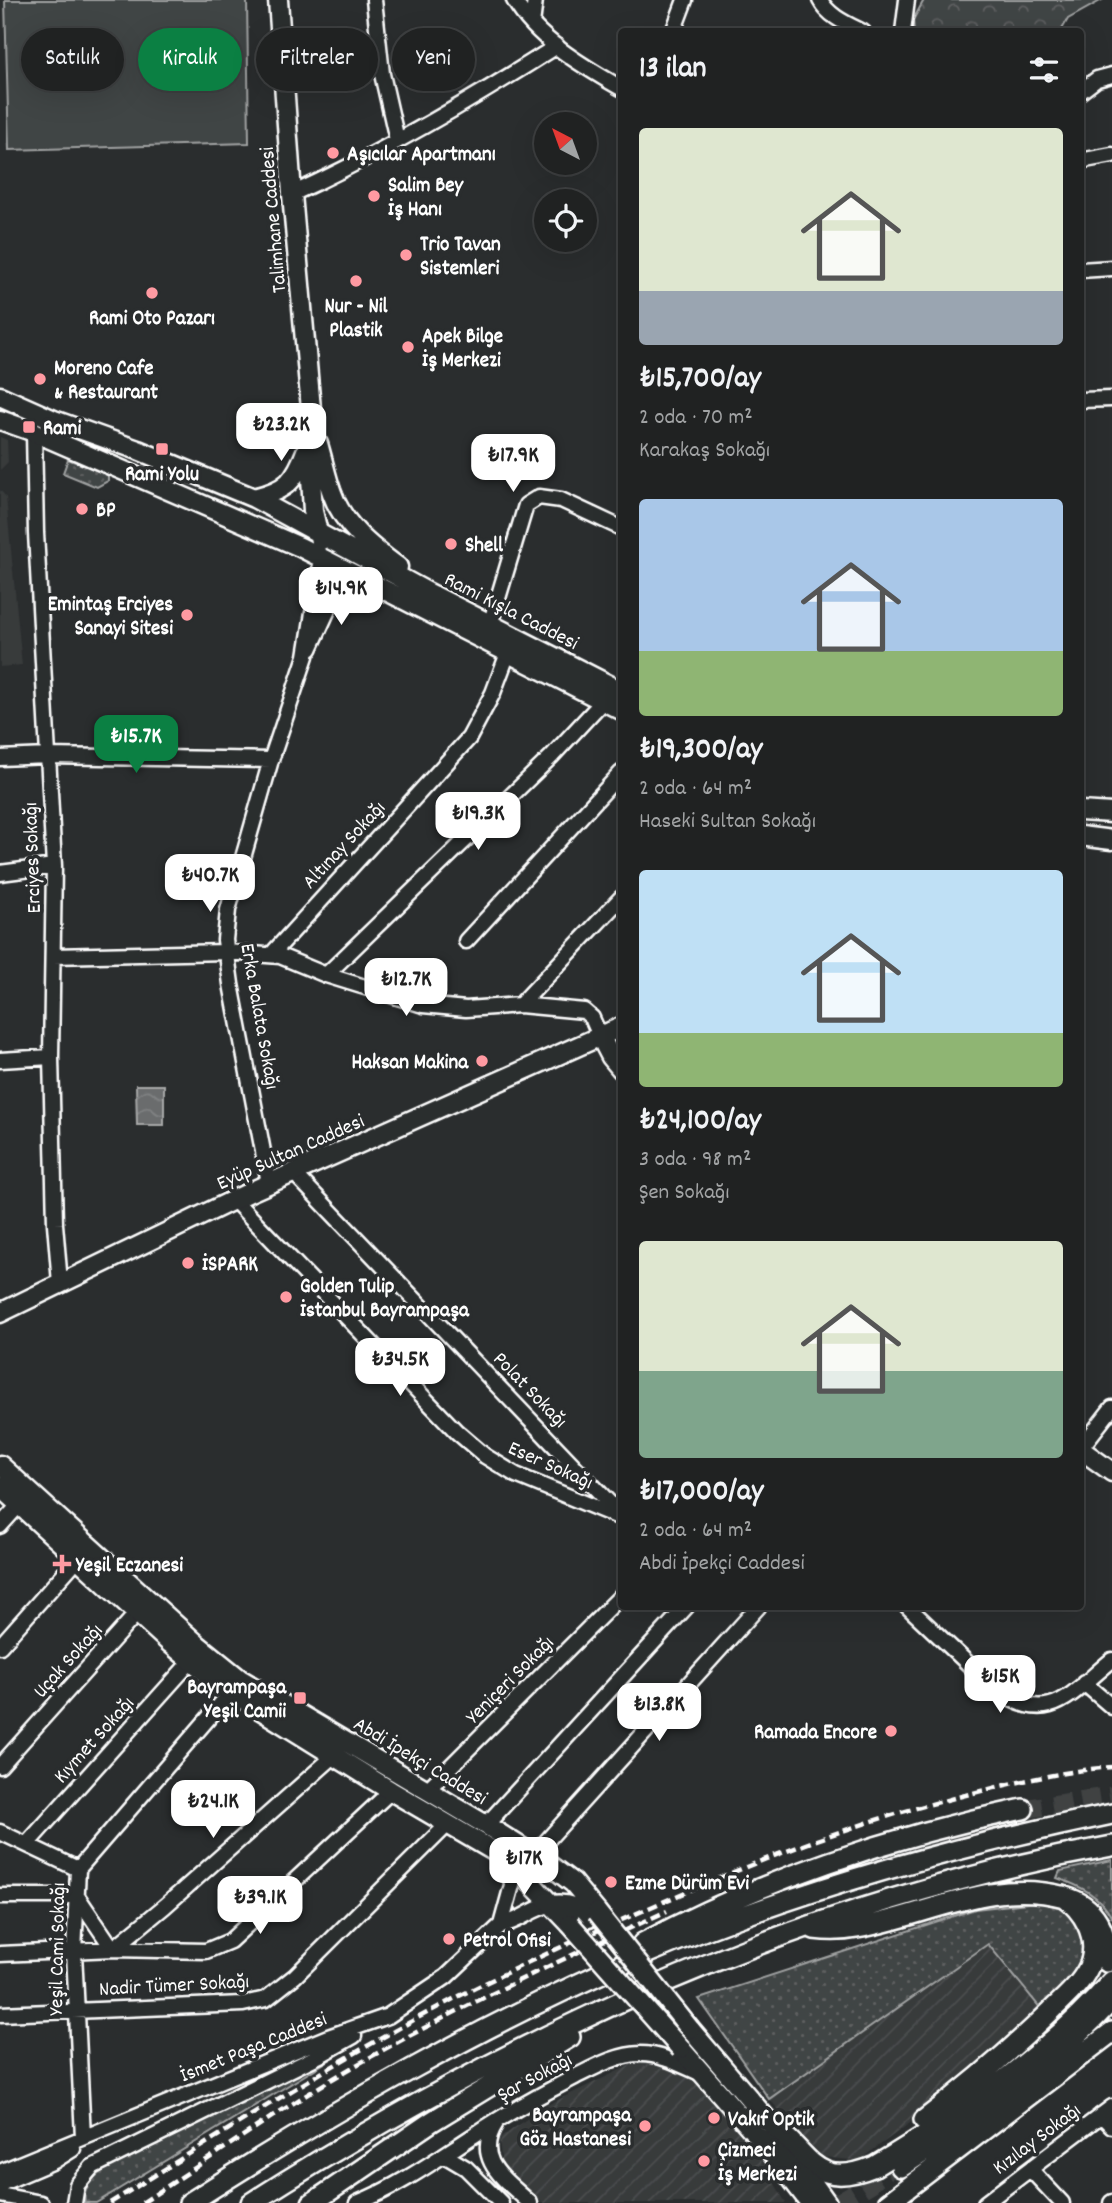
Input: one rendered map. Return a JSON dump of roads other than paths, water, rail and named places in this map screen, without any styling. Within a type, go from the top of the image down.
[{"type":"highway","points":[[564,1990],[591,1971],[646,1941],[716,1906],[792,1875],[962,1822],[1023,1809]]},
{"type":"highway","points":[[189,2203],[355,2101],[467,2040],[564,1990],[702,1931],[858,1877],[924,1858],[1112,1814]]},
{"type":"highway","points":[[251,2203],[375,2128],[476,2072],[613,2004],[675,1977],[804,1928],[926,1888],[1009,1867],[1112,1846]]},
{"type":"highway","points":[[771,2124],[820,2170],[828,2174],[842,2174],[875,2166],[976,2099],[1060,2034],[1110,1972],[1106,1941],[1096,1918],[1083,1904],[1063,1896],[1031,1890],[1010,1890],[927,1908],[858,1928],[834,1931],[804,1928]]},
{"type":"highway","points":[[842,2174],[870,2160],[943,2106],[1019,2042],[1072,1991],[1087,1971],[1092,1959],[1092,1936],[1083,1916],[1074,1904],[1063,1896]]},
{"type":"highway","points":[[901,2167],[1027,2079],[1081,2033],[1112,2000]]},
{"type":"highway","points":[[312,2203],[431,2122],[548,2052],[613,2004]]},
{"type":"highway","points":[[1069,2067],[1112,2025]]},
{"type":"highway","points":[[889,2203],[1112,2032]]},
{"type":"main road","name":"Talimhane Caddesi","points":[[278,0],[312,436],[310,461],[313,511],[320,535],[322,558]]},
{"type":"main road","name":"Rami Kışla Caddesi","points":[[0,396],[254,498],[427,592],[618,689]]},
{"type":"main road","points":[[30,410],[34,432]]},
{"type":"main road","name":"Rami Kışla Caddesi","points":[[0,420],[34,432],[322,558],[618,708]]},
{"type":"main road","name":"Talimhane Caddesi","points":[[312,436],[318,444],[332,494],[342,514],[368,544],[407,573],[427,592]]},
{"type":"main road","points":[[254,498],[278,491],[288,484],[301,467],[312,436]]},
{"type":"main road","points":[[1084,811],[1112,813]]},
{"type":"main road","points":[[1084,836],[1112,840]]},
{"type":"main road","name":"Eyüp Sultan Caddesi","points":[[0,1313],[269,1183],[618,1028]]},
{"type":"main road","points":[[600,1036],[618,1065]]},
{"type":"main road","points":[[1084,1452],[1112,1472]]},
{"type":"main road","name":"Abdi İpekçi Caddesi","points":[[0,1465],[198,1645],[235,1686],[334,1756],[509,1860],[706,2076],[810,2203]]},
{"type":"main road","name":"Abdi İpekçi Caddesi","points":[[0,1487],[191,1661],[427,1790],[567,1878],[593,1915],[618,1938],[690,2029],[771,2124],[827,2203]]},
{"type":"main road","points":[[552,1905],[567,1904],[593,1915]]},
{"type":"main road","points":[[796,2184],[797,2203]]},
{"type":"street","points":[[374,0],[374,20],[382,74],[397,140]]},
{"type":"street","points":[[514,0],[532,24],[557,46],[594,73],[618,86]]},
{"type":"street","points":[[532,24],[535,0]]},
{"type":"street","points":[[674,28],[685,0]]},
{"type":"street","points":[[820,0],[824,8],[835,17],[856,28]]},
{"type":"street","points":[[904,28],[907,0]]},
{"type":"street","points":[[292,194],[361,162],[557,46]]},
{"type":"street","points":[[1084,89],[1097,79],[1112,75]]},
{"type":"street","points":[[1084,159],[1112,155]]},
{"type":"street","points":[[1084,270],[1112,268]]},
{"type":"street","points":[[1084,400],[1112,399]]},
{"type":"street","name":"Erciyes Sokağı","points":[[34,432],[36,533],[54,866],[51,1057],[55,1224],[60,1283]]},
{"type":"street","points":[[490,625],[526,505],[539,497],[561,500],[618,526]]},
{"type":"street","name":"Erka Balata Sokağı","points":[[269,1183],[226,952],[228,909],[271,760],[306,656],[322,558]]},
{"type":"street","name":"Erka Balata Sokağı","points":[[306,656],[337,590],[361,577]]},
{"type":"street","name":"Altınay Sokağı","points":[[271,955],[468,738],[492,693],[508,653]]},
{"type":"street","points":[[326,975],[551,757],[603,701]]},
{"type":"street","points":[[0,758],[48,756],[271,760]]},
{"type":"street","points":[[466,941],[618,776]]},
{"type":"street","points":[[0,873],[54,866]]},
{"type":"street","points":[[520,1005],[618,901]]},
{"type":"street","points":[[53,956],[226,952],[271,955],[288,958],[326,975],[423,1004],[466,1009],[520,1005],[584,1011],[592,1018],[600,1036]]},
{"type":"street","points":[[0,1060],[51,1057]]},
{"type":"street","name":"Polat Sokağı","points":[[293,1172],[618,1514]]},
{"type":"street","name":"Eser Sokağı","points":[[234,1200],[457,1432],[485,1456],[516,1475],[618,1516]]},
{"type":"street","points":[[1084,1444],[1112,1408]]},
{"type":"street","points":[[0,1526],[19,1505]]},
{"type":"street","points":[[0,1646],[78,1558]]},
{"type":"street","name":"Yeniçeri Sokağı","points":[[427,1790],[618,1599]]},
{"type":"street","points":[[486,1825],[683,1610]]},
{"type":"street","points":[[534,1855],[755,1610]]},
{"type":"street","points":[[911,1610],[996,1690],[1012,1702],[1031,1708],[1045,1708],[1063,1700],[1112,1660]]},
{"type":"street","name":"Uçak Sokağı","points":[[0,1766],[137,1613]]},
{"type":"street","name":"Kıymet Sokağı","points":[[27,1844],[191,1661]]},
{"type":"street","points":[[1084,1683],[1112,1707]]},
{"type":"street","name":"Yeşil Cami Sokağı","points":[[83,2137],[75,2011],[74,1952],[78,1869],[235,1686]]},
{"type":"street","points":[[113,1949],[334,1756]]},
{"type":"street","points":[[0,1954],[113,1949],[206,1951],[230,1941],[391,1791]]},
{"type":"street","name":"Nadir Tümer Sokağı","points":[[0,2014],[243,2004],[266,1999],[295,1976],[448,1824]]},
{"type":"street","points":[[0,1832],[78,1869]]},
{"type":"street","points":[[509,1860],[512,1885],[501,1925],[513,1923],[544,1905],[552,1905]]},
{"type":"street","points":[[0,1896],[77,1896],[113,1949]]},
{"type":"street","name":"İsmet Paşa Caddesi","points":[[0,2172],[388,2016],[446,1977],[501,1925]]},
{"type":"street","points":[[74,2203],[76,2185],[92,2167],[322,2054],[388,2016]]},
{"type":"street","name":"Şar Sokağı","points":[[357,2203],[378,2200],[499,2119],[604,2063],[641,2054],[657,2057],[706,2076]]},
{"type":"street","name":"Kızılay Sokağı","points":[[985,2203],[1108,2116]]},
{"type":"street","points":[[499,2119],[489,2133],[487,2154],[500,2174],[530,2203]]},
{"type":"street","points":[[0,2184],[54,2161],[70,2151],[83,2137]]},
{"type":"street","points":[[444,2155],[466,2168],[501,2203]]},
{"type":"street","points":[[1030,2169],[1062,2203]]},
{"type":"street","points":[[0,2195],[41,2203]]},
{"type":"water","points":[[136,1085],[164,1085],[164,1125],[137,1125]]},
{"type":"tunnel","points":[[1023,1809],[1112,1796]]},
{"type":"tunnel","points":[[862,2188],[909,2155]]},
{"type":"tunnel","points":[[838,2203],[873,2182]]},
{"type":"railway","points":[[110,2203],[286,2094],[426,2013],[524,1964],[658,1904],[797,1847],[903,1812],[1025,1781],[1112,1767]]},
{"type":"railway","points":[[142,2203],[286,2108],[374,2055],[499,1990],[667,1911]]},
{"type":"place","name":"Aşıcılar Apartmanı","points":[[333,153]]},
{"type":"place","name":"Salim Bey İş Hanı","points":[[374,196]]},
{"type":"place","name":"Trio Tavan Sistemleri","points":[[406,255]]},
{"type":"place","name":"Nur - Nil Plastik","points":[[356,281]]},
{"type":"place","name":"Rami Oto Pazarı","points":[[152,293]]},
{"type":"place","name":"Apek Bilge İş Merkezi","points":[[408,347]]},
{"type":"place","name":"Moreno Cafe & Restaurant","points":[[40,379]]},
{"type":"place","name":"Rami","points":[[29,427]]},
{"type":"place","name":"Rami Yolu","points":[[162,449]]},
{"type":"place","name":"BP","points":[[82,509]]},
{"type":"place","name":"Shell","points":[[451,544]]},
{"type":"place","name":"Emintaş Erciyes Sanayi Sitesi","points":[[187,615]]},
{"type":"place","name":"Haksan Makina","points":[[482,1061]]},
{"type":"place","name":"İSPARK","points":[[188,1263]]},
{"type":"place","name":"Golden Tulip İstanbul Bayrampaşa","points":[[286,1297]]},
{"type":"place","name":"Yeşil Eczanesi","points":[[62,1564]]},
{"type":"place","name":"Bayrampaşa Yeşil Camii","points":[[300,1698]]},
{"type":"place","name":"Ramada Encore","points":[[891,1731]]},
{"type":"place","name":"Ezme Dürüm Evi","points":[[611,1882]]},
{"type":"place","name":"Petrol Ofisi","points":[[449,1939]]},
{"type":"place","name":"Vakıf Optik","points":[[714,2118]]},
{"type":"place","name":"Bayrampaşa Göz Hastanesi","points":[[645,2126]]},
{"type":"place","name":"Çizmeci İş Merkezi","points":[[704,2161]]}]
